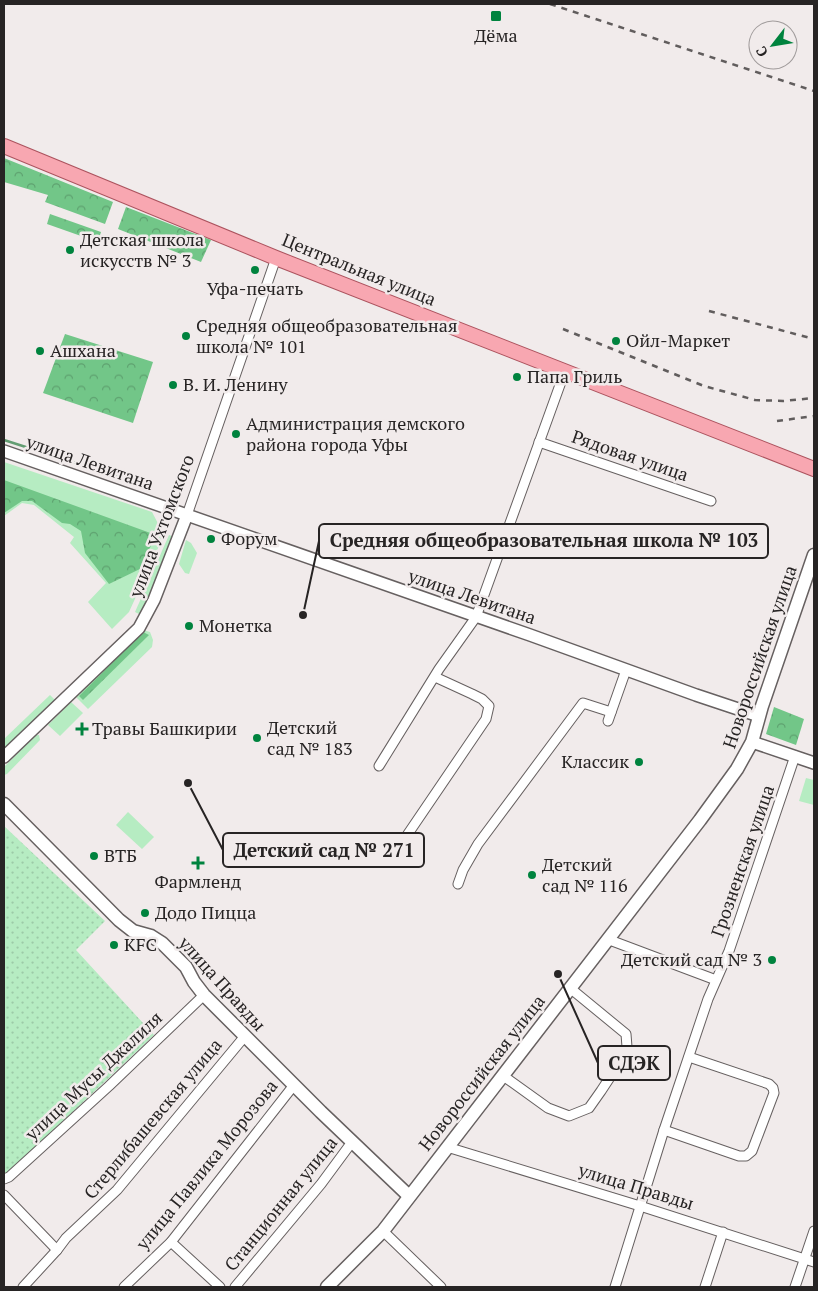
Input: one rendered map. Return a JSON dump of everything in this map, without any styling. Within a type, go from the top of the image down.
[{"type":"main road","name":"Центральная улица","points":[[4,146],[276,258],[814,469]]},
{"type":"main road","name":"Новороссийская улица","points":[[329,1287],[383,1231],[700,820],[737,769],[752,742],[759,716],[814,555]]},
{"type":"main road","name":"улица Правды","points":[[4,804],[119,920],[133,931],[156,939],[176,956],[186,967],[204,995],[409,1196]]},
{"type":"street","name":"улица Ухтомского","points":[[4,758],[139,628],[154,600],[187,515],[276,258]]},
{"type":"street","points":[[379,766],[435,677],[476,617],[565,371]]},
{"type":"street","name":"Рядовая улица","points":[[539,442],[711,501]]},
{"type":"street","name":"улица Левитана","points":[[4,451],[759,716]]},
{"type":"street","points":[[608,721],[626,670]]},
{"type":"street","points":[[397,850],[486,719],[489,706],[482,699],[435,677]]},
{"type":"street","points":[[458,884],[463,870],[478,844],[583,703],[611,712]]},
{"type":"street","points":[[752,742],[814,763]]},
{"type":"street","name":"Грозненская улица","points":[[615,1287],[664,1130],[708,999],[729,951],[795,756]]},
{"type":"street","points":[[607,939],[716,980]]},
{"type":"street","points":[[502,1075],[548,1108],[569,1116],[589,1108],[622,1060],[627,1047],[626,1034],[570,988]]},
{"type":"street","name":"улица Мусы Джалиля","points":[[4,1179],[110,1086],[204,995]]},
{"type":"street","name":"Стерлибашевская улица","points":[[23,1287],[66,1238],[118,1190],[245,1036]]},
{"type":"street","points":[[664,1130],[739,1156],[746,1156],[752,1150],[774,1093],[773,1088],[769,1084],[689,1057]]},
{"type":"street","name":"улица Павлика Морозова","points":[[124,1287],[171,1242],[294,1085]]},
{"type":"street","name":"Станционная улица","points":[[235,1287],[322,1184],[352,1142]]},
{"type":"street","name":"улица Правды","points":[[446,1148],[640,1206],[814,1262]]},
{"type":"street","points":[[4,1195],[57,1250]]},
{"type":"street","points":[[383,1231],[440,1287]]},
{"type":"street","points":[[795,1287],[814,1231]]},
{"type":"street","points":[[705,1287],[723,1232]]},
{"type":"street","points":[[171,1242],[220,1287]]},
{"type":"green space","points":[[4,158],[113,202],[105,224],[45,202],[48,195],[4,182]]},
{"type":"green space","points":[[126,207],[211,240],[201,262],[118,229]]},
{"type":"green space","points":[[50,214],[101,232],[98,242],[47,224]]},
{"type":"green space","points":[[65,334],[153,362],[133,423],[43,393]]},
{"type":"green space","points":[[4,462],[152,512],[164,535],[129,612],[112,629],[88,602],[106,583],[70,543],[74,537],[34,505],[22,503],[4,516]]},
{"type":"green space","points":[[4,480],[156,535],[140,569],[109,584],[85,553],[81,531],[70,524],[62,523],[32,501],[22,501],[4,513]]},
{"type":"green space","points":[[169,535],[174,537],[141,615],[135,612]]},
{"type":"green space","points":[[186,540],[191,543],[197,553],[189,574],[185,573],[179,564]]},
{"type":"green space","points":[[143,630],[150,632],[153,640],[152,647],[88,709],[76,697]]},
{"type":"green space","points":[[143,632],[149,635],[83,700],[79,696]]},
{"type":"green space","points":[[50,695],[57,702],[4,753],[4,739]]},
{"type":"green space","points":[[71,702],[83,713],[60,736],[48,725]]},
{"type":"green space","points":[[774,707],[804,719],[796,745],[766,734]]},
{"type":"green space","points":[[36,735],[39,735],[40,740],[4,775],[4,767]]},
{"type":"green space","points":[[806,778],[814,780],[814,805],[799,801]]},
{"type":"green space","points":[[128,812],[154,837],[142,849],[116,825]]},
{"type":"green space","points":[[4,826],[105,921],[76,950],[154,1035],[6,1175],[4,1173]]},
{"type":"waterway","points":[[4,440],[138,483]]},
{"type":"railway","points":[[550,4],[814,91]]},
{"type":"railway","points":[[709,311],[814,339]]},
{"type":"railway","points":[[563,329],[704,386],[755,400],[783,401],[814,398]]},
{"type":"railway","points":[[777,421],[814,416]]},
{"type":"place","name":"Дёма","points":[[496,16]]},
{"type":"place","name":"Детская школа искусств № 3","points":[[70,250]]},
{"type":"place","name":"Уфа-печать","points":[[255,270]]},
{"type":"place","name":"Средняя общеобразовательная школа № 101","points":[[186,336]]},
{"type":"place","name":"Ойл-Маркет","points":[[616,341]]},
{"type":"place","name":"Ашхана","points":[[40,351]]},
{"type":"place","name":"Папа Гриль","points":[[517,377]]},
{"type":"place","name":"В. И. Ленину","points":[[173,385]]},
{"type":"place","name":"Администрация демского района города Уфы","points":[[236,434]]},
{"type":"place","name":"Форум","points":[[211,539]]},
{"type":"place","name":"Средняя общеобразовательная школа № 103","points":[[303,615]]},
{"type":"place","name":"Монетка","points":[[189,626]]},
{"type":"place","name":"Травы Башкирии","points":[[82,729]]},
{"type":"place","name":"Детский сад № 183","points":[[257,738]]},
{"type":"place","name":"Классик","points":[[639,762]]},
{"type":"place","name":"Детский сад № 271","points":[[188,783]]},
{"type":"place","name":"ВТБ","points":[[94,856]]},
{"type":"place","name":"Фармленд","points":[[198,863]]},
{"type":"place","name":"Детский сад № 116","points":[[532,875]]},
{"type":"place","name":"Додо Пицца","points":[[145,913]]},
{"type":"place","name":"KFC","points":[[114,945]]},
{"type":"place","name":"Детский сад № 3","points":[[772,960]]},
{"type":"place","name":"СДЭК","points":[[558,974]]}]
